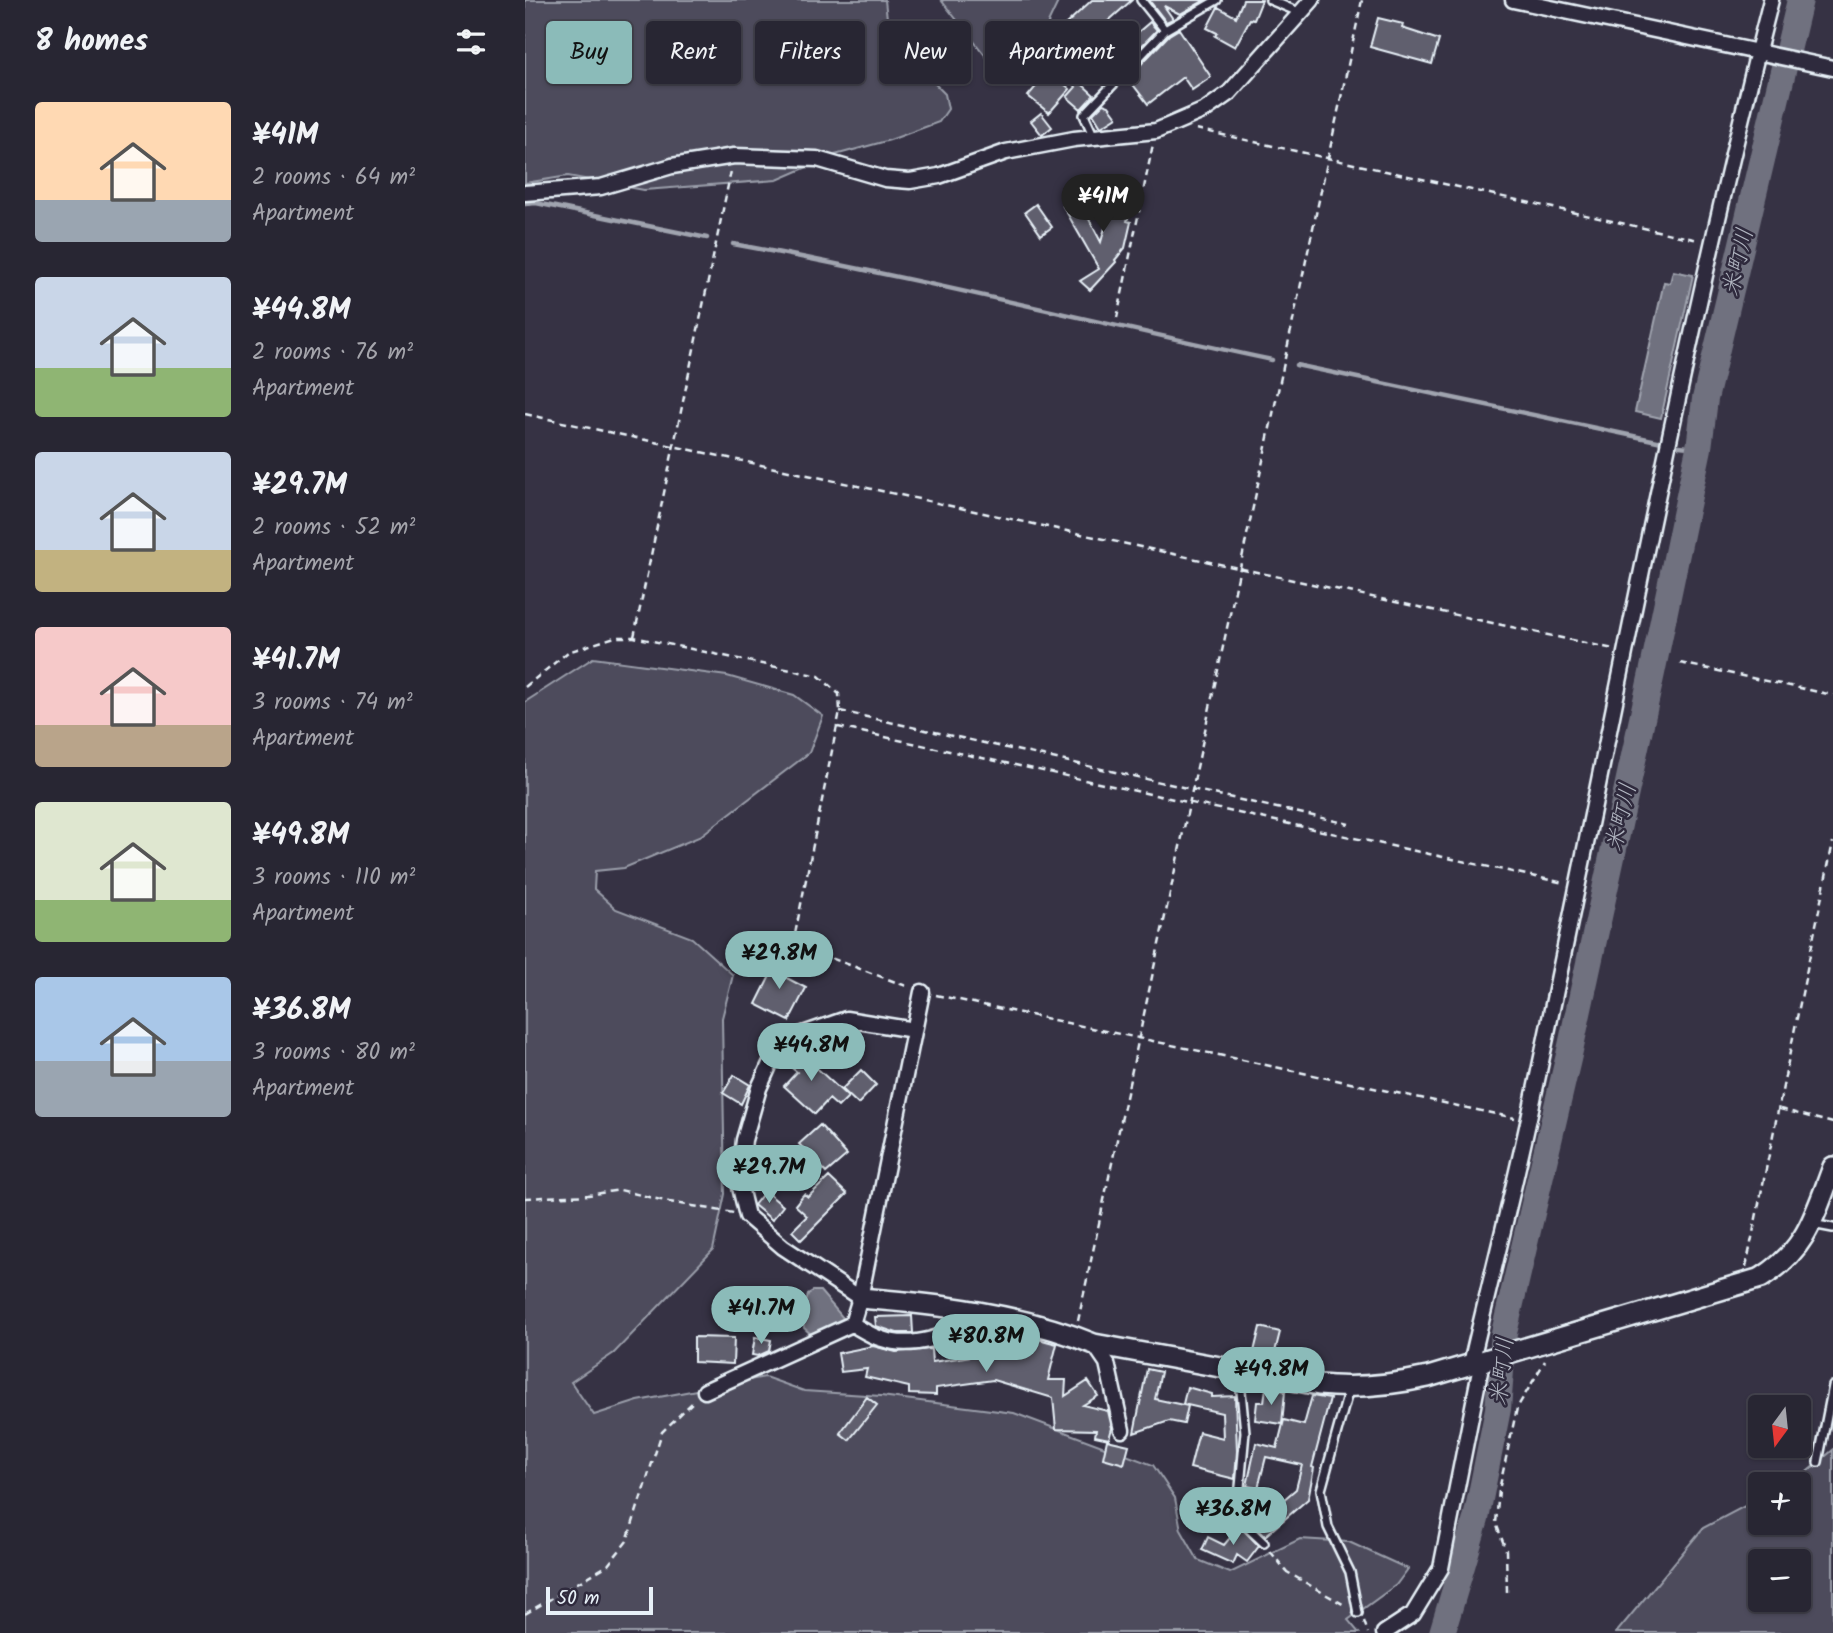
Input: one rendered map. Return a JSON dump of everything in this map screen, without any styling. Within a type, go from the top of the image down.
[{"type":"street","points":[[525,193],[601,187],[672,166],[734,156],[817,159],[885,179],[910,181],[948,173],[1006,152],[1156,131],[1205,110],[1229,93],[1312,0]]},
{"type":"street","points":[[1513,0],[1833,68]]},
{"type":"street","points":[[1384,1633],[1413,1614],[1441,1568],[1528,1121],[1625,651],[1712,243],[1763,53],[1771,0]]},
{"type":"street","points":[[705,1391],[852,1324],[860,1298],[922,992]]},
{"type":"street","points":[[914,1030],[846,1019],[780,1042],[759,1088],[744,1140],[739,1183],[747,1216],[783,1247],[860,1298],[912,1302],[992,1315],[1075,1336],[1094,1344],[1349,1388],[1382,1387],[1480,1362],[1762,1278],[1791,1257],[1812,1224],[1833,1167]]},
{"type":"street","points":[[852,1324],[881,1339],[915,1343],[945,1335],[992,1315]]},
{"type":"street","points":[[1094,1344],[1107,1363],[1122,1430]]},
{"type":"lane","points":[[1141,0],[1165,30]]},
{"type":"lane","points":[[1094,138],[1084,115],[1165,30],[1217,0]]},
{"type":"lane","points":[[1270,0],[1302,13]]},
{"type":"lane","points":[[1812,1224],[1833,1228]]},
{"type":"lane","points":[[1239,1370],[1245,1447],[1238,1510],[1247,1527],[1264,1543]]},
{"type":"lane","points":[[1818,1462],[1833,1386]]},
{"type":"lane","points":[[1349,1388],[1321,1490],[1328,1527],[1350,1572],[1358,1613]]},
{"type":"path","points":[[1075,1336],[1362,0]]},
{"type":"path","points":[[1175,124],[1712,243]]},
{"type":"path","points":[[1117,318],[1156,131]]},
{"type":"path","points":[[634,637],[734,156]]},
{"type":"path","points":[[525,414],[1625,651]]},
{"type":"path","points":[[525,687],[568,652],[615,637],[634,637],[819,676],[839,694],[838,727],[793,944],[922,992],[1528,1121]]},
{"type":"path","points":[[1680,663],[1833,695]]},
{"type":"path","points":[[840,710],[1349,824]]},
{"type":"path","points":[[838,727],[1577,886]]},
{"type":"path","points":[[1743,1284],[1833,842]]},
{"type":"path","points":[[1780,1109],[1833,1123]]},
{"type":"path","points":[[525,1198],[589,1195],[620,1190],[747,1216]]},
{"type":"path","points":[[1507,1592],[1506,1549],[1496,1523],[1499,1490],[1517,1408],[1533,1385],[1556,1339]]},
{"type":"path","points":[[525,1614],[608,1565],[627,1541],[662,1432],[705,1391]]},
{"type":"path","points":[[1264,1543],[1287,1572],[1358,1613],[1367,1626],[1368,1633]]},
{"type":"shaded area","points":[[525,0],[885,0],[887,21],[879,21],[879,84],[935,84],[945,94],[948,109],[939,122],[890,140],[835,155],[777,180],[644,190],[568,176],[525,183]]},
{"type":"shaded area","points":[[941,0],[1059,0],[1049,21],[985,21],[985,55],[971,38],[971,21],[958,21]]},
{"type":"shaded area","points":[[593,658],[727,676],[794,695],[823,716],[809,753],[699,837],[624,868],[595,871],[594,889],[616,909],[692,938],[733,975],[722,1018],[725,1194],[713,1250],[614,1353],[571,1382],[594,1415],[638,1401],[765,1377],[804,1391],[881,1396],[1014,1413],[1153,1465],[1175,1498],[1181,1530],[1198,1560],[1230,1573],[1300,1539],[1349,1542],[1408,1569],[1396,1585],[1348,1620],[1359,1633],[525,1633],[525,702]]},
{"type":"shaded area","points":[[1833,1450],[1833,1633],[1616,1633],[1703,1528],[1748,1504],[1748,1535],[1811,1535],[1811,1472],[1807,1472]]},
{"type":"water","points":[[1673,271],[1693,275],[1661,418],[1635,412],[1664,282],[1670,283]]},
{"type":"water","points":[[820,1291],[844,1319],[844,1323],[812,1335],[804,1328],[803,1317],[808,1294]]},
{"type":"building","points":[[1092,0],[1132,0],[1108,21],[1069,21]]},
{"type":"building","points":[[1149,0],[1205,0],[1180,14],[1164,6],[1173,19],[1166,22]]},
{"type":"building","points":[[1243,0],[1262,0],[1254,20],[1250,19],[1235,47],[1215,36],[1217,33],[1207,28],[1218,7],[1236,17]]},
{"type":"building","points":[[1378,18],[1403,24],[1402,28],[1439,40],[1432,64],[1370,47]]},
{"type":"building","points":[[1150,22],[1157,30],[1139,49],[1139,31]]},
{"type":"building","points":[[1179,29],[1211,77],[1192,90],[1183,77],[1148,104],[1133,84],[1139,84],[1139,66],[1169,35]]},
{"type":"building","points":[[1038,84],[1064,84],[1070,89],[1049,113],[1028,96]]},
{"type":"building","points":[[1074,84],[1082,84],[1094,95],[1081,109],[1067,97],[1076,87]]},
{"type":"building","points":[[1103,104],[1109,106],[1117,117],[1101,127],[1093,114]]},
{"type":"building","points":[[1041,113],[1052,127],[1042,135],[1031,121]]},
{"type":"building","points":[[1115,192],[1134,197],[1127,221],[1131,222],[1125,248],[1090,290],[1080,281],[1099,269],[1063,206],[1078,198],[1101,242]]},
{"type":"building","points":[[1036,204],[1052,227],[1041,235],[1025,212]]},
{"type":"building","points":[[766,955],[784,964],[779,974],[806,988],[789,1021],[756,1004],[770,976],[759,971]]},
{"type":"building","points":[[798,1046],[809,1055],[806,1058],[848,1097],[838,1107],[829,1099],[815,1114],[784,1086],[797,1072],[782,1060]]},
{"type":"building","points":[[861,1070],[876,1085],[858,1104],[842,1089]]},
{"type":"building","points":[[734,1075],[750,1085],[741,1104],[723,1093]]},
{"type":"building","points":[[820,1125],[847,1155],[826,1173],[799,1144]]},
{"type":"building","points":[[829,1177],[847,1194],[801,1240],[792,1231],[807,1216],[795,1205],[804,1194],[808,1197]]},
{"type":"building","points":[[765,1191],[783,1206],[772,1220],[754,1205]]},
{"type":"building","points":[[912,1316],[913,1333],[897,1333],[876,1326],[875,1317]]},
{"type":"building","points":[[1260,1327],[1280,1332],[1272,1364],[1252,1360]]},
{"type":"building","points":[[1009,1331],[1057,1344],[1048,1380],[1066,1380],[1065,1396],[1088,1381],[1098,1396],[1083,1405],[1108,1411],[1112,1428],[1109,1439],[1095,1436],[1096,1430],[1056,1429],[1053,1398],[993,1380],[936,1388],[936,1395],[909,1394],[909,1387],[865,1377],[867,1369],[841,1372],[838,1353],[873,1346],[896,1352],[931,1349],[932,1362],[972,1356],[969,1336],[972,1334],[982,1332],[1007,1339]]},
{"type":"building","points":[[694,1337],[734,1338],[733,1364],[694,1362]]},
{"type":"building","points":[[755,1337],[771,1340],[769,1351],[758,1356],[752,1355]]},
{"type":"building","points":[[1147,1369],[1161,1372],[1155,1399],[1188,1406],[1184,1424],[1169,1421],[1134,1433]]},
{"type":"building","points":[[1187,1387],[1212,1394],[1212,1397],[1235,1396],[1235,1479],[1190,1468],[1199,1432],[1223,1438],[1222,1413],[1183,1404]]},
{"type":"building","points":[[1266,1388],[1285,1391],[1282,1424],[1255,1420],[1257,1402],[1264,1402]]},
{"type":"building","points":[[1312,1396],[1330,1399],[1312,1467],[1314,1468],[1308,1499],[1265,1536],[1248,1516],[1251,1513],[1245,1500],[1258,1488],[1247,1486],[1256,1443],[1277,1448],[1284,1420],[1304,1425]],"holes":[[[1266,1457],[1302,1465],[1296,1489],[1275,1507],[1258,1488]]]},
{"type":"building","points":[[867,1397],[877,1405],[849,1440],[840,1433]]},
{"type":"building","points":[[1107,1440],[1129,1445],[1124,1464],[1103,1458]]},
{"type":"building","points":[[1240,1526],[1259,1546],[1247,1562],[1237,1555],[1233,1564],[1202,1550],[1208,1537],[1224,1545]]},
{"type":"waterway","name":"米町川","points":[[1442,1633],[1476,1519],[1498,1409],[1504,1333],[1569,1055],[1652,673],[1699,448],[1705,399],[1800,0]]},
{"type":"waterway","points":[[525,204],[536,203],[707,238]]},
{"type":"waterway","points":[[733,244],[936,285],[1272,360]]},
{"type":"waterway","points":[[1296,365],[1662,442]]},
{"type":"waterway","points":[[1679,446],[1699,448]]}]
